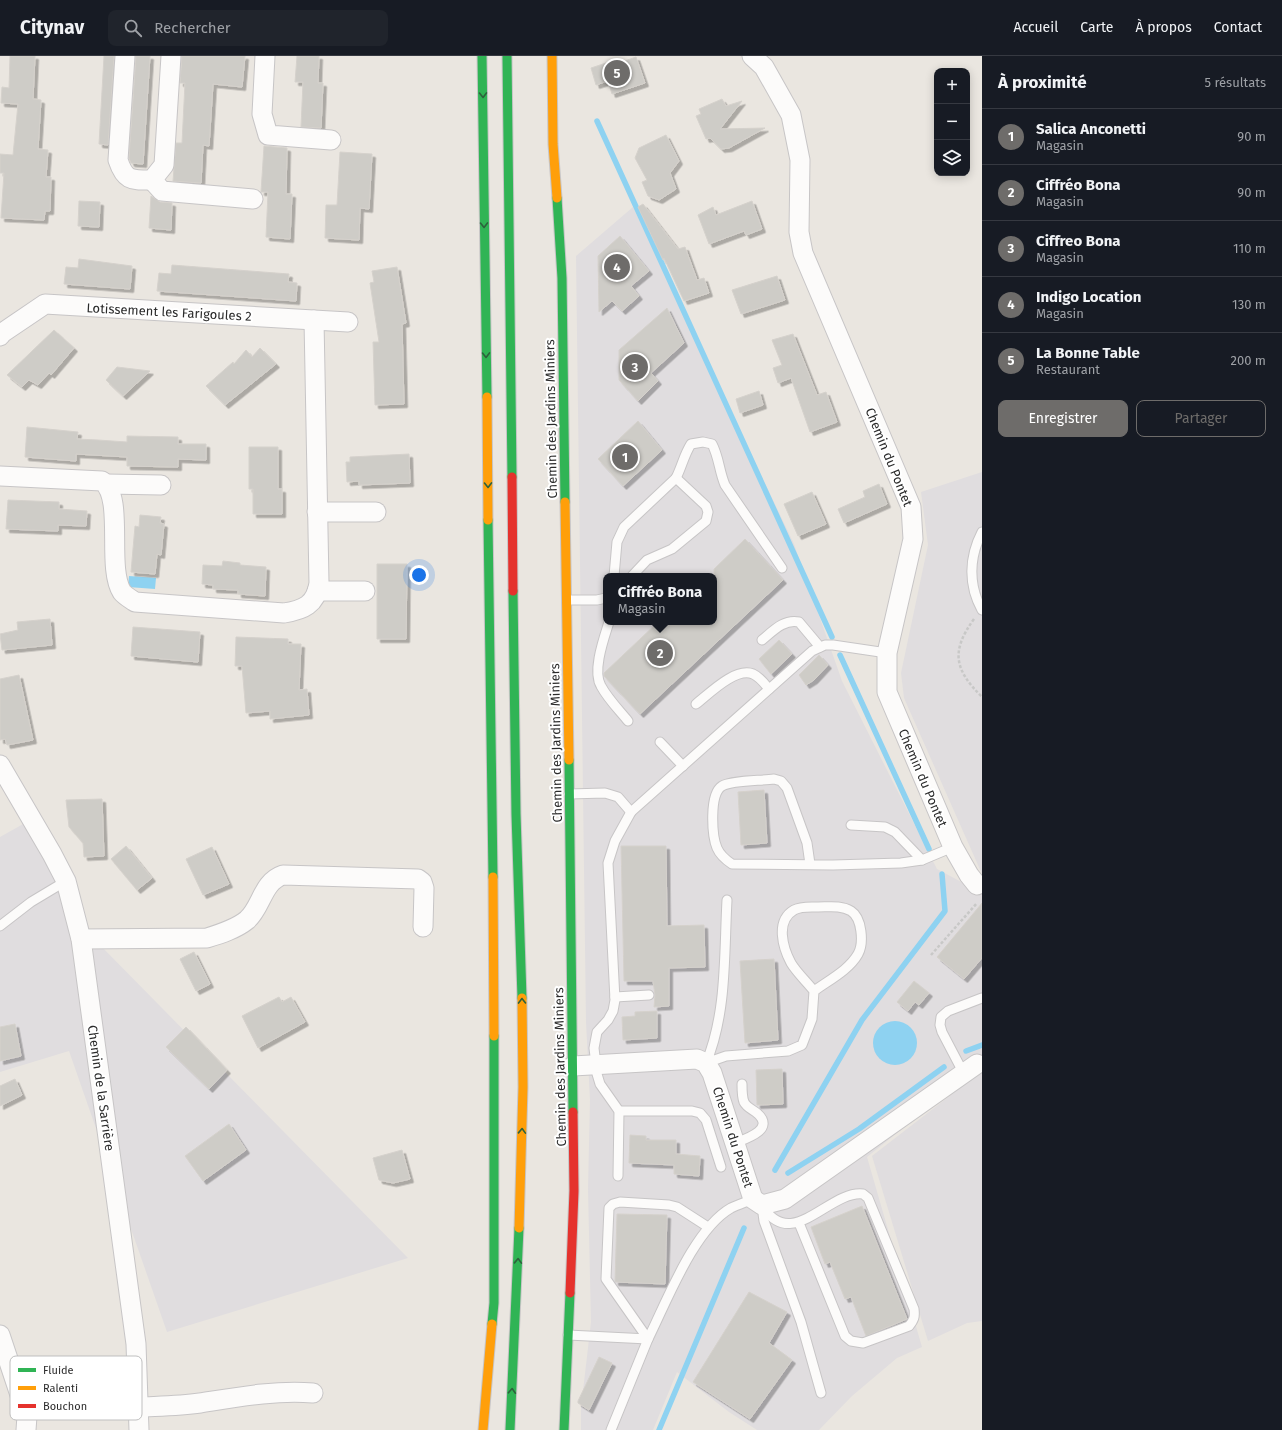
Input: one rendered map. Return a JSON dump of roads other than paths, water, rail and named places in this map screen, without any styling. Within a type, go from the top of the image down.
[{"type":"main road","points":[[482,56],[494,933],[494,1303],[483,1430]]},
{"type":"main road","points":[[507,56],[516,814],[521,941],[523,1087],[517,1299],[510,1430]]},
{"type":"main road","name":"Chemin des Jardins Miniers","points":[[552,56],[553,144],[562,278],[573,1066],[574,1191],[564,1430]]},
{"type":"main road","points":[[516,814],[530,939]]},
{"type":"street","points":[[125,56],[118,160],[122,172],[134,180],[152,180],[162,191],[253,199]]},
{"type":"street","points":[[152,180],[164,165],[171,56]]},
{"type":"street","points":[[265,56],[262,114],[268,135],[330,140]]},
{"type":"street","name":"Chemin du Pontet","points":[[752,56],[764,67],[791,115],[800,160],[799,232],[803,253],[911,507],[913,540],[887,653],[887,692],[953,847],[969,875],[977,885]]},
{"type":"street","name":"Lotissement les Farigoules 2","points":[[0,336],[2,333],[45,304],[348,322]]},
{"type":"street","points":[[106,484],[109,490],[114,517],[116,577],[123,593],[135,602],[284,613],[302,611],[314,599],[318,592],[314,320]]},
{"type":"street","points":[[0,476],[102,481],[106,484],[161,485]]},
{"type":"street","points":[[317,512],[376,512]]},
{"type":"street","points":[[318,592],[365,591]]},
{"type":"street","name":"Chemin de la Sarrière","points":[[0,765],[41,834],[66,881],[81,939],[137,1356]]},
{"type":"street","points":[[81,939],[207,938],[238,926],[248,920],[254,912],[270,881],[283,875],[418,879],[422,882],[424,888],[423,927]]},
{"type":"street","points":[[573,1066],[697,1059],[706,1063]]},
{"type":"street","name":"Chemin du Pontet","points":[[706,1063],[712,1073],[735,1143],[758,1202]]},
{"type":"street","points":[[758,1202],[785,1199],[974,1067]]},
{"type":"street","points":[[0,1335],[10,1365]]},
{"type":"street","points":[[142,1407],[200,1403],[240,1395],[294,1392],[313,1393]]},
{"type":"street","points":[[26,1430],[27,1420]]},
{"type":"lane","points":[[614,573],[617,542],[624,527],[676,478],[683,466],[685,453],[691,444],[703,442],[712,444],[717,454],[720,475],[725,485],[782,568]]},
{"type":"lane","points":[[635,573],[647,560],[672,549],[706,520],[708,512],[706,506],[676,478]]},
{"type":"lane","points":[[982,532],[976,544],[971,570],[974,591],[982,609]]},
{"type":"lane","points":[[566,600],[603,599]]},
{"type":"lane","points":[[762,640],[781,625],[791,620],[799,622],[820,647]]},
{"type":"lane","points":[[608,625],[602,643],[598,672],[600,686],[628,721]]},
{"type":"lane","points":[[618,1176],[619,1111],[600,1084],[595,1064],[594,1048],[596,1032],[608,1020],[613,1011],[615,997],[608,863],[615,841],[631,812],[812,651],[820,647],[833,645],[887,653]]},
{"type":"lane","points":[[696,704],[733,675],[751,673],[760,678],[769,689]]},
{"type":"lane","points":[[660,742],[683,766]]},
{"type":"lane","points":[[810,864],[807,843],[786,788],[781,782],[774,779],[730,784],[723,786],[717,791],[714,802],[714,839],[718,850],[724,858],[732,864],[741,865],[901,863],[922,860],[953,847]]},
{"type":"lane","points":[[569,794],[605,792],[618,797],[631,812]]},
{"type":"lane","points":[[851,824],[885,827],[895,832],[922,860]]},
{"type":"lane","points":[[0,926],[31,902],[66,881]]},
{"type":"lane","points":[[706,1063],[713,1045],[721,1003],[727,900]]},
{"type":"lane","points":[[706,1063],[726,1056],[788,1051],[802,1044],[812,1019],[814,991],[791,964],[783,946],[783,926],[787,917],[794,910],[804,908],[843,908],[852,912],[859,924],[862,940],[859,952],[852,963],[814,991]]},
{"type":"lane","points":[[615,997],[649,995]]},
{"type":"lane","points":[[974,1067],[942,1032],[940,1025],[941,1017],[948,1011],[982,998]]},
{"type":"lane","points":[[735,1143],[759,1133],[762,1127],[762,1120],[760,1116],[747,1107],[744,1102],[742,1084]]},
{"type":"lane","points":[[619,1111],[692,1111],[700,1113],[706,1120],[721,1167]]},
{"type":"lane","points":[[758,1202],[773,1218],[783,1223],[799,1223],[851,1195],[863,1194],[868,1198],[914,1309],[915,1316],[913,1322],[909,1326],[863,1343],[850,1341],[845,1336],[799,1223]]},
{"type":"lane","points":[[648,1339],[606,1279],[609,1208],[613,1204],[620,1202],[669,1205],[677,1207],[708,1227]]},
{"type":"lane","points":[[611,1430],[648,1339],[695,1244],[708,1227],[730,1209],[758,1202]]},
{"type":"lane","points":[[758,1202],[801,1322],[821,1393]]},
{"type":"lane","points":[[568,1335],[648,1339]]},
{"type":"water","points":[[129,576],[156,578],[155,589],[128,587]]},
{"type":"water","points":[[891,1021],[899,1021],[904,1022],[911,1027],[916,1034],[916,1052],[911,1059],[904,1064],[891,1065],[883,1062],[876,1055],[873,1047],[873,1039],[876,1031],[883,1024]]},
{"type":"waterway","points":[[597,121],[832,637]]},
{"type":"waterway","points":[[840,655],[929,849]]},
{"type":"waterway","points":[[775,1170],[862,1020],[945,911],[942,874]]},
{"type":"waterway","points":[[966,1051],[982,1045]]},
{"type":"waterway","points":[[788,1173],[859,1129],[944,1067]]},
{"type":"waterway","points":[[659,1430],[744,1228]]},
{"type":"place","name":"La Bonne Table","points":[[617,73]]},
{"type":"place","name":"Indigo Location","points":[[617,267]]},
{"type":"place","name":"Ciffreo Bona","points":[[635,367]]},
{"type":"place","name":"Salica Anconetti","points":[[625,457]]},
{"type":"place","name":"Ciffréo Bona","points":[[660,653]]}]
